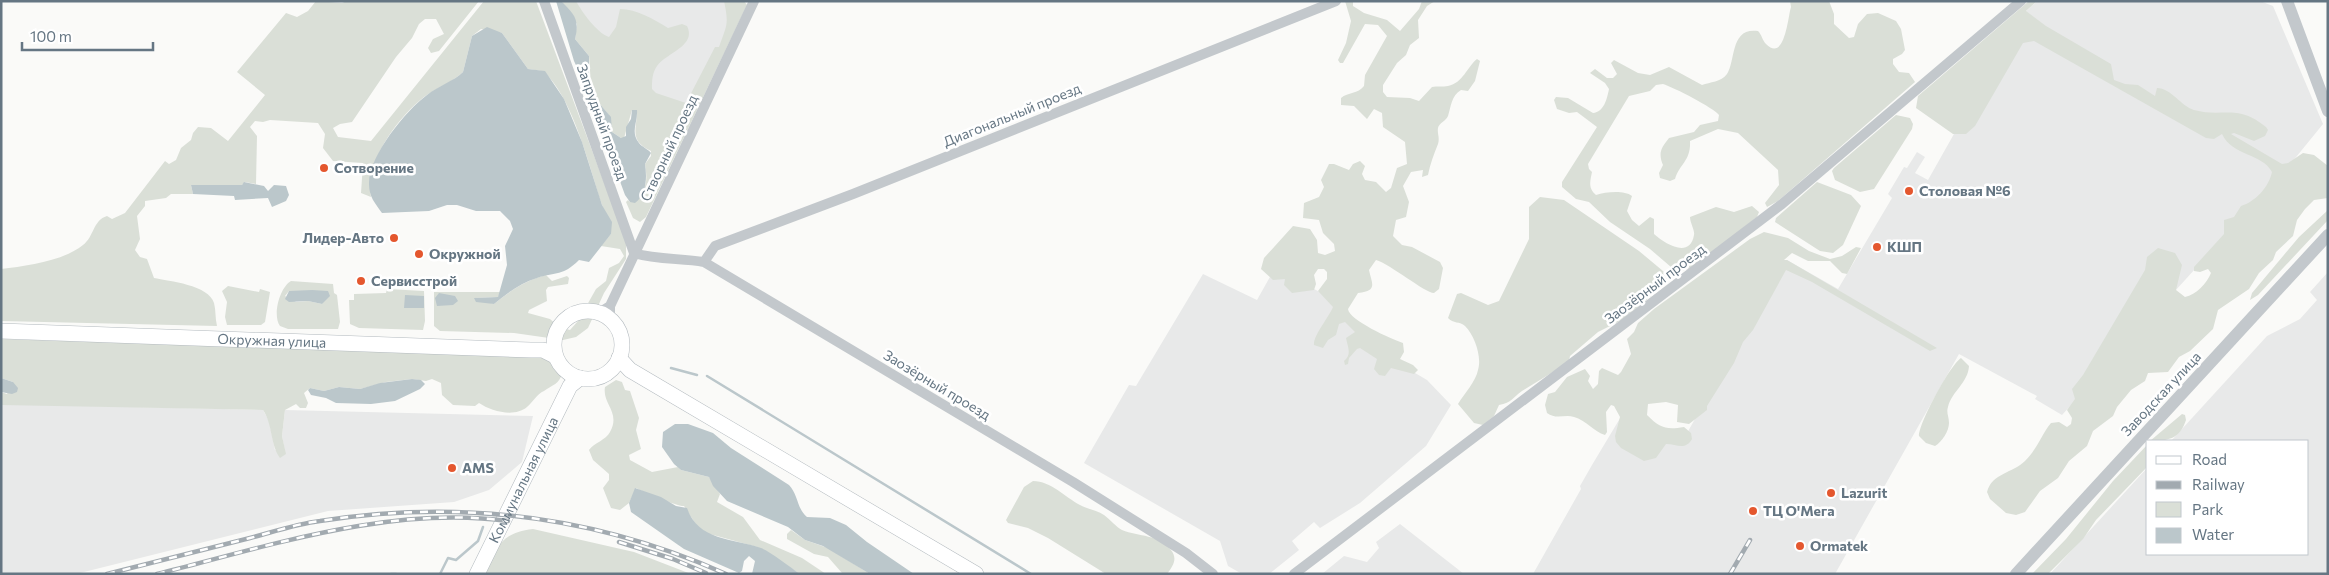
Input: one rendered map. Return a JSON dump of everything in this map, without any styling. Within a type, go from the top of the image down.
[{"type":"main road","points":[[586,311],[606,313],[621,335],[622,347],[616,363],[604,375],[593,379],[573,379],[562,368],[551,350],[558,327],[566,318],[586,311]]},
{"type":"main road","name":"Окружная улица","points":[[1,331],[551,350]]},
{"type":"main road","points":[[616,363],[976,574]]},
{"type":"main road","name":"Коммунальная улица","points":[[477,574],[573,379]]},
{"type":"street","name":"Запрудный проезд","points":[[544,1],[634,253]]},
{"type":"street","name":"Створный проезд","points":[[606,313],[754,1]]},
{"type":"street","name":"Диагональный проезд","points":[[704,262],[715,246],[853,194],[1336,1]]},
{"type":"street","name":"Заозёрный проезд","points":[[1294,574],[1782,204],[2021,1]]},
{"type":"street","points":[[2286,1],[2328,111]]},
{"type":"street","name":"Заводская улица","points":[[2016,574],[2328,235]]},
{"type":"street","name":"Заозёрный проезд","points":[[634,253],[649,258],[683,258],[704,262],[1073,482],[1186,553],[1213,574]]},
{"type":"shaded area","points":[[570,1],[744,1],[686,116],[597,69]]},
{"type":"shaded area","points":[[2037,1],[2260,1],[2273,6],[2323,124],[2288,167],[2062,415],[2035,399],[2037,396],[1959,354],[1835,574],[1533,574],[1581,489],[1580,486],[1625,410],[1682,442],[1784,261],[1787,260],[1838,289],[1892,198],[1888,194],[1904,167],[1907,168],[1917,152],[1925,157],[1915,173],[1928,180],[2020,17]]},
{"type":"shaded area","points":[[1275,268],[1342,304],[1345,316],[1372,330],[1364,343],[1427,380],[1451,405],[1426,446],[1360,503],[1320,528],[1314,522],[1292,541],[1299,550],[1269,574],[1242,574],[1228,566],[1220,541],[1084,463],[1129,385],[1136,386],[1203,274],[1257,300]]},
{"type":"shaded area","points":[[2328,272],[2328,574],[2050,574],[2146,469],[2146,555],[2309,555],[2309,440],[2172,440],[2267,336],[2300,319],[2317,300],[2310,292]]},
{"type":"shaded area","points":[[1,404],[263,410],[269,421],[275,450],[285,451],[282,436],[285,410],[533,416],[522,462],[489,490],[454,502],[328,511],[76,574],[1,574]]},
{"type":"shaded area","points":[[1400,524],[1464,574],[1322,574],[1344,556],[1367,562],[1379,548],[1376,542]]},
{"type":"green space","points":[[316,1],[342,3],[347,1],[479,1],[439,51],[431,53],[428,48],[433,39],[444,34],[436,19],[425,19],[419,24],[412,38],[396,57],[352,122],[340,124],[333,128],[338,137],[371,141],[484,1],[536,1],[626,241],[626,259],[604,293],[588,328],[576,337],[563,340],[514,333],[440,331],[434,326],[434,292],[501,292],[498,297],[475,298],[494,304],[519,286],[546,275],[552,281],[567,276],[569,278],[568,284],[548,287],[546,290],[547,301],[529,310],[528,313],[550,319],[559,327],[570,330],[578,321],[596,289],[606,281],[609,268],[619,263],[624,256],[620,249],[601,246],[611,234],[610,224],[571,113],[562,96],[552,81],[542,71],[528,69],[502,33],[481,29],[472,36],[463,72],[424,97],[394,128],[378,156],[373,170],[370,184],[371,197],[361,193],[363,163],[333,161],[323,148],[325,134],[318,123],[270,120],[263,122],[255,121],[250,127],[257,136],[256,184],[245,182],[242,185],[191,185],[193,194],[171,194],[166,198],[145,201],[145,206],[137,216],[140,239],[135,250],[140,257],[147,259],[154,278],[178,282],[197,288],[211,297],[215,306],[217,326],[1,321],[1,269],[55,259],[75,251],[87,242],[102,218],[107,216],[112,219],[125,213],[165,161],[169,164],[176,160],[181,148],[191,140],[193,133],[198,127],[211,128],[228,141],[265,95],[237,72],[286,13],[297,17],[308,11]]},
{"type":"green space","points":[[561,1],[576,1],[595,27],[609,37],[616,27],[620,9],[639,13],[668,28],[682,24],[687,26],[688,39],[679,49],[661,61],[657,66],[653,74],[652,86],[656,93],[686,103],[715,47],[719,47],[726,24],[724,1],[744,1],[747,5],[646,217],[640,222],[633,218],[626,202],[636,198],[645,186],[645,164],[651,156],[651,151],[644,147],[637,139],[635,130],[637,113],[632,110],[624,138],[612,132],[609,115],[598,102],[591,85],[589,56],[575,39],[577,24]]},
{"type":"green space","points":[[1345,1],[1353,1],[1353,6],[1364,13],[1387,20],[1400,31],[1419,9],[1422,1],[1435,1],[1427,6],[1418,20],[1419,38],[1410,45],[1406,55],[1397,63],[1383,85],[1383,92],[1387,97],[1410,98],[1419,101],[1432,87],[1448,86],[1457,82],[1473,62],[1477,59],[1480,61],[1475,81],[1468,91],[1461,90],[1455,95],[1448,116],[1439,126],[1439,142],[1428,175],[1422,177],[1423,170],[1411,172],[1403,186],[1409,202],[1406,217],[1396,220],[1393,236],[1402,245],[1412,247],[1440,262],[1443,268],[1439,289],[1434,293],[1429,292],[1376,260],[1369,270],[1372,283],[1371,289],[1358,293],[1348,309],[1363,324],[1403,343],[1404,352],[1400,359],[1413,365],[1418,370],[1414,374],[1391,368],[1385,376],[1379,375],[1374,369],[1377,359],[1360,348],[1349,358],[1348,364],[1345,365],[1344,361],[1349,353],[1346,338],[1355,332],[1345,322],[1339,324],[1336,335],[1328,340],[1323,348],[1314,345],[1316,337],[1333,307],[1318,291],[1327,279],[1327,272],[1324,269],[1318,269],[1314,275],[1316,284],[1314,290],[1292,293],[1284,285],[1285,279],[1273,280],[1261,269],[1264,258],[1293,226],[1310,229],[1317,240],[1318,253],[1325,255],[1335,251],[1334,244],[1323,233],[1319,220],[1303,218],[1304,203],[1319,197],[1324,187],[1321,180],[1329,164],[1349,170],[1353,164],[1360,161],[1365,166],[1362,174],[1365,180],[1376,182],[1386,192],[1391,188],[1397,168],[1407,164],[1405,142],[1383,127],[1382,113],[1374,109],[1367,119],[1354,106],[1341,105],[1341,98],[1364,86],[1365,75],[1387,36],[1378,25],[1365,24],[1343,63],[1340,63],[1338,60],[1346,43],[1351,21]]},
{"type":"green space","points":[[1790,1],[1829,1],[1834,14],[1834,24],[1849,38],[1854,37],[1858,24],[1867,14],[1878,13],[1896,21],[1901,29],[1905,50],[1893,59],[1893,64],[1899,72],[1909,73],[1915,82],[1778,201],[1767,207],[1765,203],[1779,185],[1778,170],[1738,133],[1718,129],[1690,141],[1689,153],[1675,179],[1670,181],[1660,178],[1659,173],[1663,165],[1661,151],[1669,138],[1694,132],[1700,125],[1718,121],[1719,115],[1693,98],[1663,84],[1656,85],[1650,91],[1629,96],[1588,164],[1592,172],[1591,187],[1596,195],[1610,192],[1629,194],[1632,196],[1627,211],[1632,220],[1639,226],[1650,217],[1654,219],[1654,234],[1670,245],[1682,248],[1692,242],[1694,235],[1690,217],[1716,207],[1734,212],[1752,206],[1759,212],[1757,217],[1691,269],[1680,271],[1671,267],[1650,249],[1610,222],[1589,202],[1576,199],[1562,187],[1562,182],[1597,127],[1577,112],[1569,113],[1557,109],[1554,100],[1556,97],[1568,98],[1593,113],[1597,112],[1606,101],[1609,89],[1605,83],[1590,73],[1595,69],[1607,78],[1613,78],[1617,74],[1611,63],[1614,60],[1638,73],[1650,75],[1669,67],[1702,85],[1719,80],[1727,74],[1735,46],[1743,34],[1749,31],[1758,31],[1766,44],[1772,48],[1778,47],[1787,28],[1791,7]]},
{"type":"green space","points":[[2029,1],[2037,1],[2026,11],[2046,26],[2111,64],[2114,80],[2125,84],[2138,85],[2155,96],[2157,88],[2162,89],[2194,110],[2247,115],[2266,127],[2268,130],[2265,136],[2254,141],[2234,133],[2231,134],[2282,164],[2288,163],[2303,153],[2314,155],[2328,166],[2328,198],[2314,200],[2305,209],[2297,220],[2293,236],[2276,252],[2273,260],[2259,273],[2249,289],[2218,310],[2213,329],[2190,351],[2179,357],[2168,372],[2148,373],[2145,381],[2131,390],[2117,407],[2113,416],[2093,431],[2087,446],[2069,461],[2058,478],[2040,491],[2025,512],[2016,515],[2006,513],[1990,499],[1987,492],[1990,486],[1998,477],[2025,461],[2051,423],[2059,422],[2067,427],[2071,424],[2072,418],[2067,410],[2075,399],[2072,389],[2083,375],[2145,270],[2147,257],[2158,248],[2175,253],[2182,265],[2176,290],[2185,297],[2193,294],[2207,281],[2211,273],[2208,269],[2200,272],[2194,271],[2194,267],[2224,234],[2224,220],[2234,217],[2241,206],[2261,193],[2268,183],[2272,172],[2261,161],[2233,147],[2222,134],[2214,139],[2206,138],[2034,41],[2023,43],[1975,126],[1966,134],[1953,134],[1916,108],[1918,96]]},
{"type":"green space","points":[[1896,115],[1910,118],[1913,124],[1912,129],[1874,189],[1860,192],[1835,180],[1832,171],[1834,168]]},
{"type":"green space","points":[[1817,182],[1851,195],[1861,206],[1843,245],[1833,253],[1820,251],[1775,222],[1776,218]]},
{"type":"green space","points":[[1540,197],[1564,200],[1639,251],[1663,271],[1667,277],[1667,283],[1622,320],[1598,332],[1570,356],[1569,361],[1522,391],[1510,401],[1499,405],[1494,416],[1483,425],[1474,423],[1458,404],[1477,374],[1479,359],[1477,347],[1472,335],[1465,326],[1448,318],[1457,294],[1461,293],[1488,305],[1499,301],[1529,239],[1529,207]]},
{"type":"green space","points":[[2328,210],[2328,220],[2258,295],[2250,300],[2252,293],[2299,237]]},
{"type":"green space","points":[[1764,232],[1788,238],[1809,251],[1830,259],[1842,256],[1856,247],[1861,248],[1847,274],[1842,273],[1830,261],[1808,261],[1792,253],[1784,260],[1937,348],[1930,351],[1812,282],[1786,270],[1753,330],[1743,342],[1734,363],[1707,406],[1707,410],[1689,424],[1677,422],[1678,405],[1666,402],[1648,404],[1647,415],[1656,423],[1668,428],[1684,427],[1691,433],[1692,439],[1687,445],[1666,444],[1656,458],[1644,461],[1621,448],[1616,442],[1615,436],[1620,417],[1614,406],[1611,405],[1606,412],[1607,432],[1605,435],[1571,416],[1554,416],[1547,413],[1545,405],[1548,394],[1555,392],[1567,377],[1585,369],[1590,376],[1588,381],[1593,389],[1598,384],[1599,371],[1602,368],[1618,375],[1631,354],[1627,339],[1634,332],[1638,323],[1654,309],[1750,239]]},
{"type":"green space","points":[[291,281],[333,284],[334,293],[337,295],[340,322],[338,329],[288,329],[280,326],[277,315],[278,302],[287,284]],"holes":[[[289,291],[325,291],[322,304],[308,301],[296,302],[285,296]]]},
{"type":"green space","points":[[228,286],[259,292],[260,289],[270,292],[265,322],[261,325],[227,325],[225,317],[227,302],[222,291]]},
{"type":"green space","points":[[387,289],[424,291],[425,321],[423,330],[359,328],[350,324],[349,300],[354,300],[354,294],[386,293]]},
{"type":"green space","points":[[1,339],[532,355],[554,360],[562,373],[558,382],[539,394],[527,407],[509,413],[490,409],[479,403],[475,406],[453,405],[442,395],[441,383],[432,379],[426,381],[412,379],[386,382],[360,389],[339,387],[324,391],[310,388],[304,393],[308,403],[306,408],[300,408],[296,404],[285,410],[282,436],[286,454],[280,458],[263,410],[1,405],[1,392],[7,394],[13,382],[1,378]]},
{"type":"green space","points":[[1961,358],[1969,366],[1968,372],[1950,401],[1947,411],[1948,429],[1943,439],[1935,446],[1926,443],[1919,436],[1924,419],[1943,382]]},
{"type":"green space","points":[[616,380],[622,382],[625,390],[630,391],[639,418],[636,430],[641,449],[629,455],[630,460],[652,472],[678,467],[681,470],[709,477],[720,494],[717,502],[743,517],[760,540],[802,558],[826,574],[800,574],[757,547],[706,533],[697,526],[684,506],[668,502],[636,488],[629,503],[620,510],[611,508],[603,488],[609,480],[609,474],[593,460],[589,450],[608,435],[613,425],[605,387]]},
{"type":"green space","points":[[2182,414],[2185,415],[2186,420],[2177,435],[2168,439],[2151,440]]},
{"type":"green space","points":[[2146,446],[2146,468],[2096,520],[2083,539],[2048,574],[2032,574],[2066,539],[2113,481]]},
{"type":"green space","points":[[1033,481],[1046,484],[1080,505],[1101,513],[1122,530],[1161,541],[1173,553],[1174,562],[1171,568],[1167,574],[1106,574],[1048,538],[1028,528],[1008,523],[1006,520],[1024,487]]},
{"type":"green space","points":[[533,529],[634,552],[691,574],[484,574],[492,556],[506,538],[522,531]]},
{"type":"green space","points":[[791,530],[805,540],[828,548],[870,574],[842,573],[828,557],[814,554],[787,539],[787,534]]},
{"type":"water","points":[[556,1],[561,1],[575,17],[577,26],[575,39],[589,56],[589,77],[598,102],[611,117],[612,132],[621,138],[626,136],[626,127],[631,119],[632,110],[637,110],[636,139],[651,153],[645,164],[646,180],[644,190],[635,203],[630,202],[625,195],[610,154],[611,142],[602,130],[601,121],[595,115],[587,96],[583,80],[574,61]]},
{"type":"water","points":[[487,27],[502,33],[528,69],[545,71],[564,99],[582,142],[602,205],[612,222],[611,234],[589,262],[579,260],[564,271],[531,280],[509,292],[494,304],[476,302],[474,298],[498,297],[507,265],[505,246],[513,229],[510,221],[500,211],[476,211],[457,205],[447,205],[429,211],[382,213],[371,196],[369,189],[370,173],[381,148],[390,135],[418,102],[463,72],[472,36]]},
{"type":"water","points":[[244,182],[264,186],[268,191],[274,185],[286,186],[289,195],[286,201],[272,207],[268,198],[235,200],[234,196],[193,194],[191,185],[242,185]]},
{"type":"water","points":[[289,291],[328,291],[330,296],[322,304],[308,301],[289,302],[285,299]]},
{"type":"water","points":[[439,293],[455,296],[458,301],[453,305],[437,306],[435,298]]},
{"type":"water","points":[[405,295],[424,296],[424,308],[404,308]]},
{"type":"water","points":[[1,378],[13,382],[18,388],[17,392],[12,394],[1,392]]},
{"type":"water","points":[[412,379],[421,380],[425,384],[420,389],[395,401],[371,404],[336,403],[326,398],[311,395],[308,390],[310,388],[324,391],[339,387],[360,389],[380,383]]},
{"type":"water","points":[[675,424],[688,424],[713,433],[731,448],[789,485],[801,510],[807,517],[830,518],[846,525],[867,542],[914,574],[870,574],[823,546],[805,540],[788,527],[727,501],[713,486],[709,477],[681,470],[674,464],[662,447],[663,432]]},
{"type":"water","points":[[635,488],[661,497],[676,506],[687,508],[692,519],[708,533],[761,548],[800,574],[752,574],[755,561],[749,556],[744,561],[742,571],[739,573],[684,549],[631,512],[629,503]]},
{"type":"waterway","points":[[671,368],[697,375]]},
{"type":"waterway","points":[[707,376],[1031,574]]},
{"type":"waterway","points":[[440,574],[448,558],[456,560],[478,541],[483,527]]},
{"type":"waterway","points":[[391,574],[396,574]]},
{"type":"railway","points":[[107,574],[302,524],[373,515],[425,512],[476,513],[578,526],[628,538],[677,554],[726,574]]},
{"type":"railway","points":[[157,574],[286,541],[375,523],[464,518],[508,521]]},
{"type":"railway","points":[[1730,574],[1750,540]]},
{"type":"railway","points":[[619,542],[673,559],[706,573]]},
{"type":"place","name":"Сотворение","points":[[324,168]]},
{"type":"place","name":"Столовая №6","points":[[1909,191]]},
{"type":"place","name":"Лидер-Авто","points":[[394,238]]},
{"type":"place","name":"КШП","points":[[1877,247]]},
{"type":"place","name":"Окружной","points":[[419,254]]},
{"type":"place","name":"Сервисстрой","points":[[361,281]]},
{"type":"place","name":"AMS","points":[[452,468]]},
{"type":"place","name":"Lazurit","points":[[1831,493]]},
{"type":"place","name":"ТЦ О'Мега","points":[[1753,511]]},
{"type":"place","name":"Ormatek","points":[[1800,546]]}]
